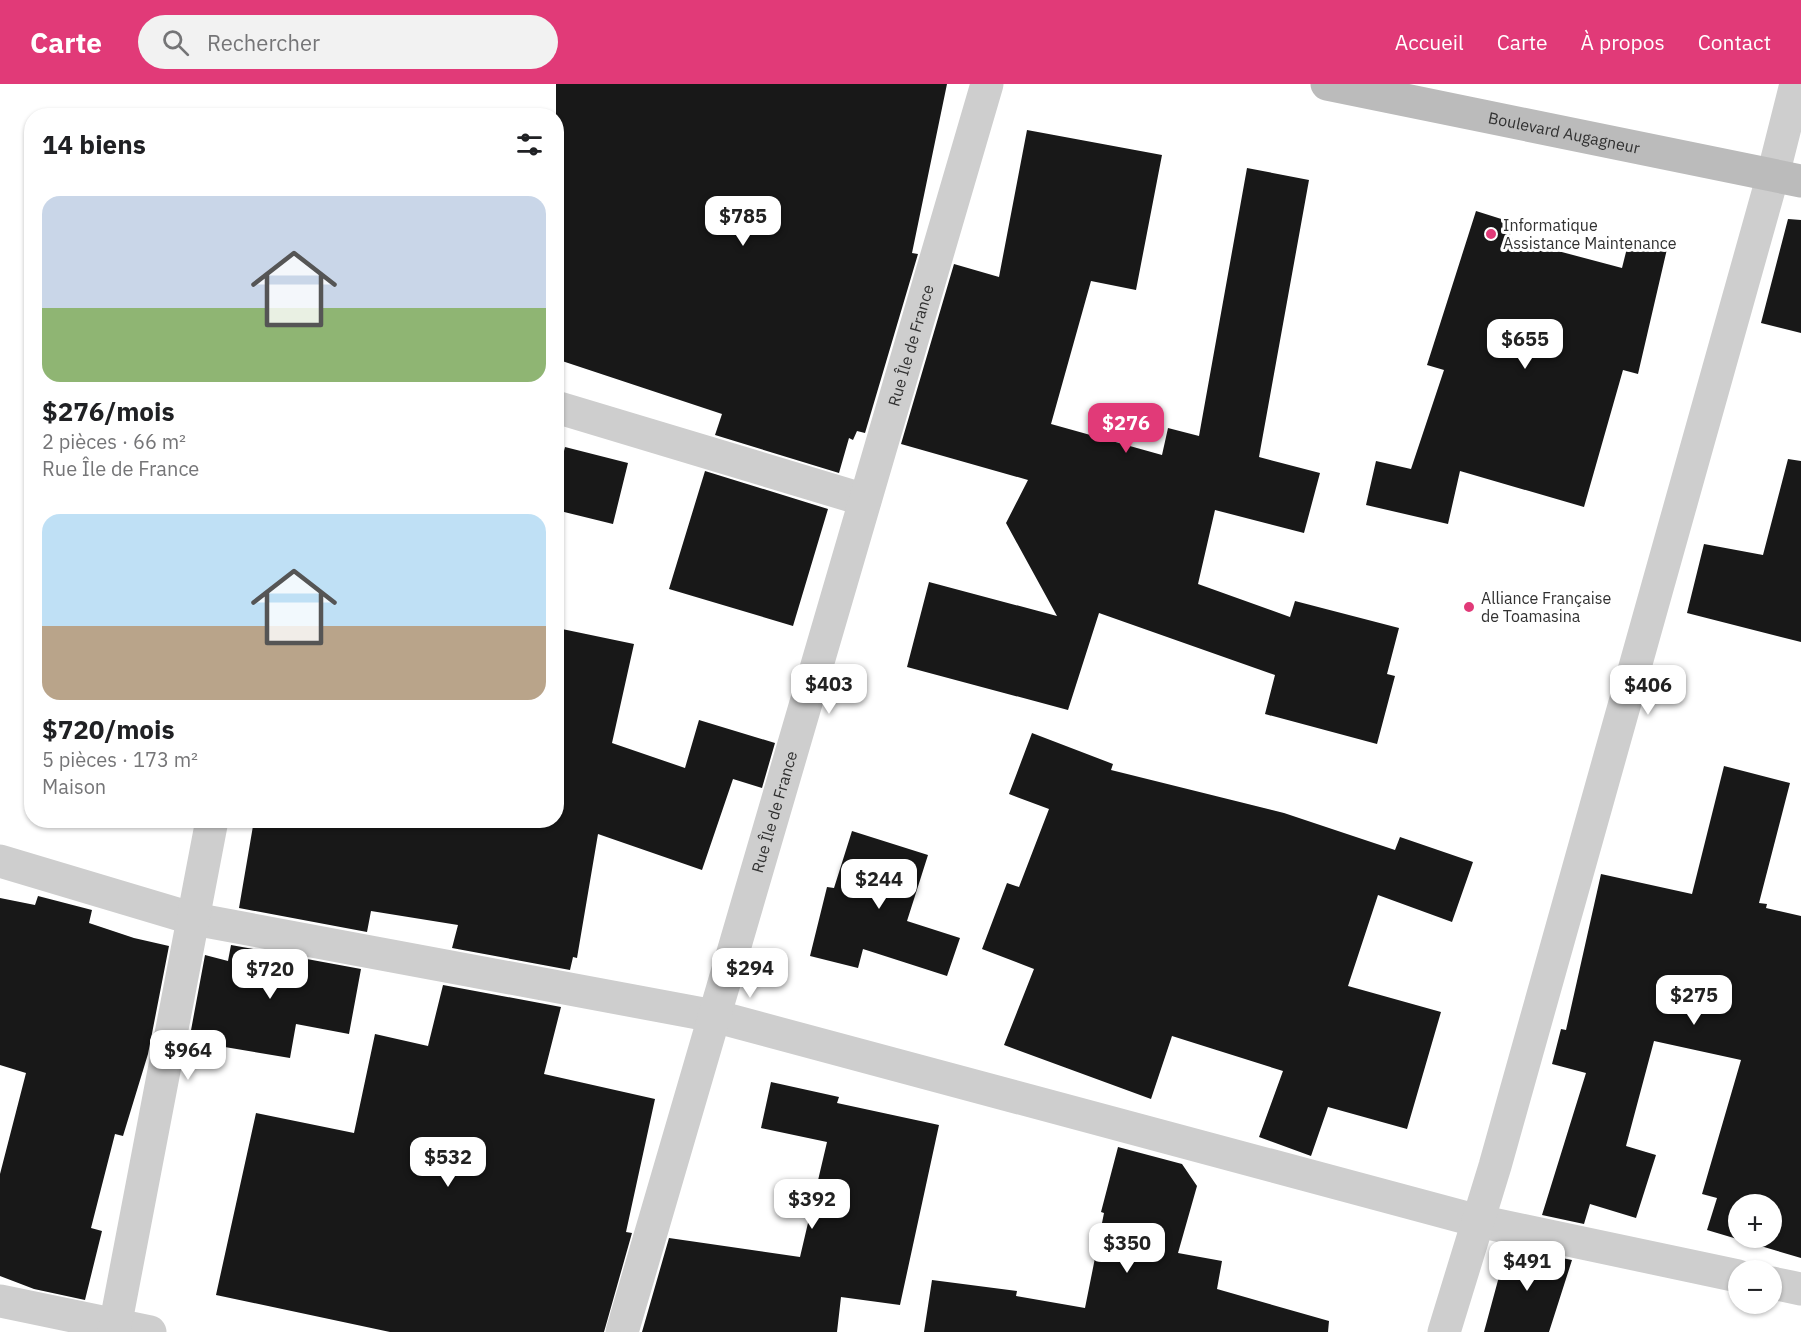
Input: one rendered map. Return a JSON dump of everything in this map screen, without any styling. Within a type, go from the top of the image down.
[{"type":"street","name":"Rue Île de France","points":[[622,1332],[987,84]]},
{"type":"street","name":"Boulevard Augagneur","points":[[1327,84],[1787,178]]},
{"type":"street","points":[[1444,1332],[1787,178],[1796,84]]},
{"type":"street","points":[[564,408],[865,500]]},
{"type":"street","points":[[115,1328],[211,828]]},
{"type":"street","points":[[0,861],[194,919],[714,1016],[1478,1221],[1728,1274]]},
{"type":"street","points":[[1782,1284],[1801,1289]]},
{"type":"street","points":[[0,1301],[115,1328],[150,1332]]},
{"type":"building","points":[[556,84],[947,84],[912,253],[918,254],[865,433],[857,431],[853,440],[849,438],[839,473],[715,435],[722,414],[564,362],[564,108],[556,108]]},
{"type":"building","points":[[1027,130],[1162,155],[1136,290],[1091,281],[1051,424],[1162,455],[1168,428],[1199,436],[1247,168],[1309,180],[1259,457],[1320,473],[1304,533],[1215,510],[1198,584],[1290,617],[1295,601],[1399,628],[1387,674],[1395,676],[1377,744],[1265,714],[1275,675],[1099,613],[1068,710],[907,667],[929,582],[1057,616],[1006,523],[1028,480],[901,444],[954,264],[999,277]]},
{"type":"building","points":[[1476,211],[1514,223],[1509,238],[1622,268],[1629,240],[1667,249],[1638,374],[1623,370],[1584,507],[1460,471],[1448,524],[1366,505],[1376,461],[1411,469],[1444,370],[1427,365]]},
{"type":"building","points":[[1788,219],[1801,220],[1801,333],[1761,323]]},
{"type":"building","points":[[565,447],[628,463],[613,524],[564,512]]},
{"type":"building","points":[[1788,459],[1801,461],[1801,642],[1687,613],[1704,544],[1763,555]]},
{"type":"building","points":[[705,471],[828,509],[793,626],[669,589]]},
{"type":"building","points":[[564,629],[634,644],[612,743],[685,768],[699,720],[775,743],[762,788],[733,779],[702,870],[598,834],[577,958],[573,957],[570,970],[452,948],[458,925],[371,911],[367,932],[239,908],[253,828],[564,828]]},
{"type":"building","points":[[1032,733],[1113,764],[1111,770],[1284,813],[1395,850],[1400,837],[1473,862],[1452,922],[1378,895],[1348,986],[1441,1012],[1407,1129],[1328,1107],[1311,1156],[1259,1137],[1283,1071],[1172,1036],[1151,1099],[1004,1045],[1034,969],[982,949],[1007,883],[1019,887],[1049,809],[1009,794]]},
{"type":"building","points":[[1724,766],[1790,783],[1759,903],[1767,904],[1766,908],[1801,916],[1801,1258],[1767,1248],[1782,1248],[1782,1194],[1728,1194],[1728,1236],[1707,1230],[1717,1198],[1702,1194],[1741,1060],[1654,1041],[1626,1146],[1656,1155],[1636,1218],[1590,1204],[1584,1224],[1542,1215],[1586,1073],[1552,1064],[1561,1029],[1566,1030],[1601,874],[1692,894]]},
{"type":"building","points":[[852,831],[928,855],[907,921],[960,938],[947,976],[863,949],[858,968],[810,956],[827,887],[834,888]]},
{"type":"building","points":[[38,896],[92,910],[89,923],[134,938],[169,946],[148,1054],[123,1136],[115,1134],[91,1228],[102,1231],[85,1300],[34,1289],[0,1276],[0,1174],[26,1073],[0,1065],[0,898],[35,905]]},
{"type":"building","points":[[231,945],[361,969],[349,1034],[296,1024],[290,1058],[189,1041],[205,955],[228,961]]},
{"type":"building","points":[[443,985],[561,1007],[544,1074],[655,1099],[626,1232],[632,1233],[604,1332],[390,1332],[216,1295],[256,1113],[354,1133],[375,1034],[428,1046]]},
{"type":"building","points":[[771,1082],[839,1097],[837,1103],[939,1125],[900,1305],[841,1297],[837,1332],[642,1332],[669,1238],[800,1257],[827,1142],[761,1128]]},
{"type":"building","points":[[1118,1147],[1182,1164],[1197,1186],[1178,1253],[1222,1261],[1217,1289],[1329,1321],[1328,1332],[924,1332],[932,1280],[1017,1291],[1016,1296],[1085,1308],[1104,1213],[1101,1212]]},
{"type":"building","points":[[1507,1247],[1572,1260],[1549,1332],[1484,1332]]},
{"type":"place","name":"Informatique Assistance Maintenance","points":[[1491,234]]},
{"type":"place","name":"Alliance Française de Toamasina","points":[[1469,607]]}]
